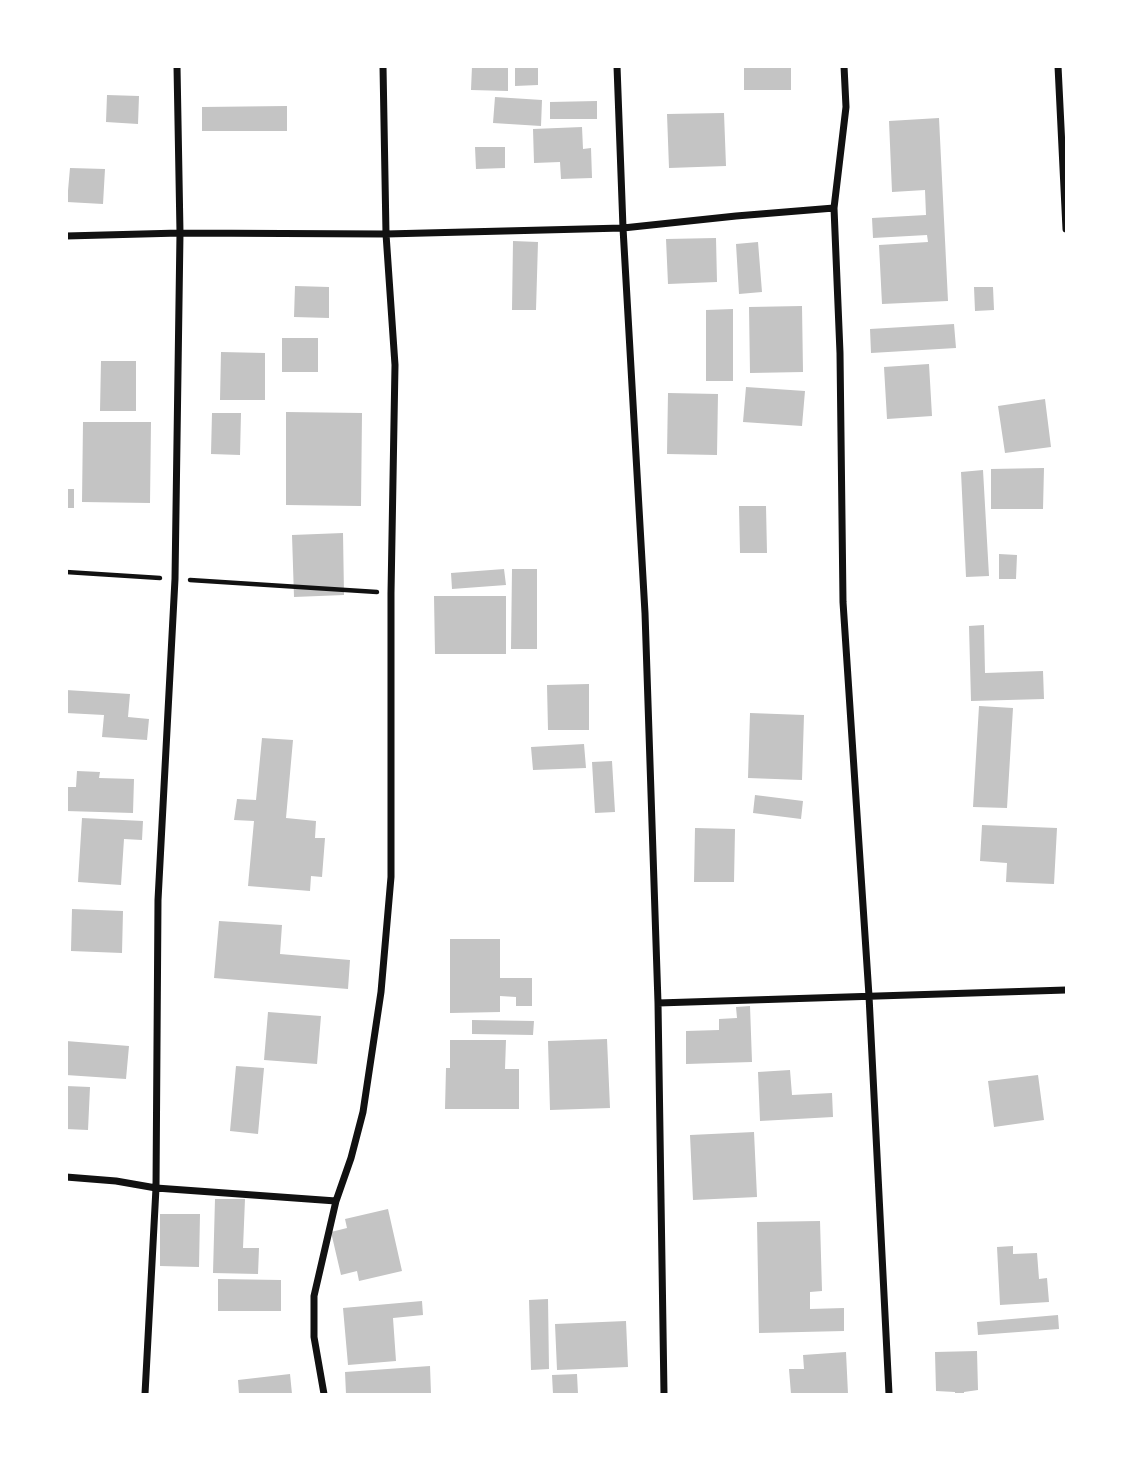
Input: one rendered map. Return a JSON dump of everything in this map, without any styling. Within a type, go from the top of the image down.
[{"type":"street","points":[[145,1395],[156,1188],[158,900],[175,579],[180,233],[177,66]]},
{"type":"street","points":[[324,1395],[314,1337],[314,1296],[336,1202],[363,1112],[382,992],[391,877],[391,593],[396,365],[386,234],[383,66]]},
{"type":"street","points":[[617,66],[623,228],[645,613],[658,1003],[664,1395]]},
{"type":"street","points":[[844,66],[846,107],[834,208],[840,353],[843,601],[869,996],[889,1395]]},
{"type":"street","points":[[1058,66],[1066,229]]},
{"type":"street","points":[[66,236],[180,233],[386,234],[623,228],[834,208]]},
{"type":"street","points":[[658,1003],[1066,990]]},
{"type":"street","points":[[66,1177],[156,1188],[336,1202]]},
{"type":"path","points":[[66,572],[391,593]]},
{"type":"building","points":[[472,66],[508,66],[508,91],[471,90]]},
{"type":"building","points":[[515,66],[538,66],[538,85],[515,86]]},
{"type":"building","points":[[744,66],[791,66],[791,90],[744,90]]},
{"type":"building","points":[[107,95],[139,96],[138,124],[106,122]]},
{"type":"building","points":[[495,97],[542,100],[541,126],[493,123]]},
{"type":"building","points":[[597,101],[597,119],[550,119],[550,102]]},
{"type":"building","points":[[287,106],[287,131],[202,131],[202,107]]},
{"type":"building","points":[[724,113],[726,166],[669,168],[667,114]]},
{"type":"building","points":[[939,118],[948,301],[882,304],[879,245],[928,242],[927,235],[873,238],[872,218],[926,215],[925,190],[892,192],[889,121]]},
{"type":"building","points":[[582,127],[583,149],[591,148],[592,178],[561,179],[560,162],[534,163],[533,129]]},
{"type":"building","points":[[475,147],[505,147],[505,168],[476,169]]},
{"type":"building","points":[[70,168],[105,169],[103,204],[67,202]]},
{"type":"building","points":[[716,238],[717,282],[668,284],[666,239]]},
{"type":"building","points":[[513,241],[538,242],[536,310],[512,310]]},
{"type":"building","points":[[758,242],[762,292],[739,294],[736,244]]},
{"type":"building","points":[[295,286],[329,287],[329,318],[294,317]]},
{"type":"building","points":[[974,287],[993,287],[994,310],[975,311]]},
{"type":"building","points":[[802,306],[803,372],[750,373],[749,307]]},
{"type":"building","points":[[733,309],[733,381],[706,381],[706,310]]},
{"type":"building","points":[[954,324],[956,348],[871,353],[870,329]]},
{"type":"building","points":[[282,338],[318,338],[318,372],[282,372]]},
{"type":"building","points":[[221,352],[265,353],[265,400],[220,400]]},
{"type":"building","points":[[101,361],[136,361],[136,411],[100,411]]},
{"type":"building","points":[[929,364],[932,416],[887,419],[884,367]]},
{"type":"building","points":[[746,387],[805,391],[802,426],[743,422]]},
{"type":"building","points":[[668,393],[718,394],[717,455],[667,454]]},
{"type":"building","points":[[1045,399],[1051,447],[1005,453],[998,406]]},
{"type":"building","points":[[286,412],[362,413],[361,506],[286,505]]},
{"type":"building","points":[[212,413],[241,413],[240,455],[211,454]]},
{"type":"building","points":[[83,422],[151,422],[150,503],[82,502]]},
{"type":"building","points":[[1044,468],[1043,509],[991,509],[991,469]]},
{"type":"building","points":[[983,470],[989,576],[966,577],[961,472]]},
{"type":"building","points":[[66,489],[74,489],[74,508],[66,508]]},
{"type":"building","points":[[739,506],[766,506],[767,553],[740,553]]},
{"type":"building","points":[[343,533],[344,595],[294,597],[292,535]]},
{"type":"building","points":[[999,554],[1017,555],[1016,579],[999,579]]},
{"type":"building","points":[[504,569],[506,585],[452,589],[451,573]]},
{"type":"building","points":[[512,569],[537,569],[537,649],[511,649]]},
{"type":"building","points":[[434,596],[506,596],[506,654],[435,654]]},
{"type":"building","points":[[984,625],[985,673],[1043,671],[1044,699],[971,701],[969,626]]},
{"type":"building","points":[[589,684],[589,730],[548,730],[547,685]]},
{"type":"building","points":[[66,690],[130,694],[128,717],[149,719],[147,740],[102,737],[104,715],[66,713]]},
{"type":"building","points":[[979,706],[1013,708],[1007,808],[973,807]]},
{"type":"building","points":[[750,713],[804,715],[802,780],[748,778]]},
{"type":"building","points":[[262,738],[293,740],[286,818],[316,821],[315,838],[325,838],[322,877],[311,876],[310,891],[248,886],[254,821],[234,820],[237,799],[256,800]]},
{"type":"building","points":[[584,744],[586,768],[533,770],[531,747]]},
{"type":"building","points":[[612,761],[615,812],[595,813],[592,762]]},
{"type":"building","points":[[77,771],[100,772],[99,778],[134,779],[133,813],[66,811],[66,787],[76,787]]},
{"type":"building","points":[[755,795],[803,801],[801,819],[753,813]]},
{"type":"building","points":[[82,818],[143,821],[142,840],[124,839],[121,885],[78,882]]},
{"type":"building","points":[[982,825],[1057,828],[1054,884],[1006,882],[1007,863],[980,861]]},
{"type":"building","points":[[695,828],[735,829],[734,882],[694,882]]},
{"type":"building","points":[[72,909],[123,911],[122,953],[71,951]]},
{"type":"building","points":[[219,921],[282,925],[280,954],[350,960],[348,989],[214,978]]},
{"type":"building","points":[[450,939],[500,939],[500,978],[532,978],[532,1006],[516,1006],[516,997],[500,996],[500,1012],[450,1013]]},
{"type":"building","points":[[750,1006],[752,1062],[686,1064],[686,1031],[719,1030],[719,1019],[737,1018],[736,1007]]},
{"type":"building","points":[[268,1012],[321,1016],[317,1064],[264,1060]]},
{"type":"building","points":[[472,1020],[534,1021],[533,1035],[472,1034]]},
{"type":"building","points":[[607,1039],[610,1108],[550,1110],[548,1041]]},
{"type":"building","points":[[450,1040],[506,1040],[505,1069],[519,1069],[519,1109],[445,1109]]},
{"type":"building","points":[[66,1041],[129,1046],[126,1079],[66,1075]]},
{"type":"building","points":[[236,1066],[264,1068],[258,1134],[230,1131]]},
{"type":"building","points":[[790,1070],[792,1095],[832,1093],[833,1117],[760,1121],[758,1072]]},
{"type":"building","points":[[1038,1075],[1044,1120],[994,1127],[988,1081]]},
{"type":"building","points":[[66,1086],[90,1087],[88,1130],[66,1129]]},
{"type":"building","points":[[754,1132],[757,1197],[693,1200],[690,1135]]},
{"type":"building","points":[[215,1199],[245,1199],[243,1248],[259,1248],[258,1274],[213,1273]]},
{"type":"building","points":[[388,1209],[402,1271],[359,1281],[357,1271],[341,1275],[331,1232],[347,1228],[345,1219]]},
{"type":"building","points":[[160,1214],[200,1214],[199,1267],[160,1266]]},
{"type":"building","points":[[820,1221],[822,1291],[810,1292],[810,1309],[844,1308],[844,1331],[759,1333],[757,1222]]},
{"type":"building","points":[[1013,1246],[1013,1254],[1037,1253],[1039,1279],[1047,1278],[1049,1302],[1000,1305],[997,1247]]},
{"type":"building","points":[[218,1279],[281,1280],[281,1311],[218,1311]]},
{"type":"building","points":[[548,1299],[549,1369],[531,1370],[529,1300]]},
{"type":"building","points":[[422,1301],[423,1315],[393,1318],[396,1361],[348,1365],[343,1308]]},
{"type":"building","points":[[1058,1315],[1059,1329],[978,1335],[977,1322]]},
{"type":"building","points":[[626,1321],[628,1367],[557,1370],[555,1324]]},
{"type":"building","points":[[977,1351],[978,1390],[964,1394],[936,1391],[935,1352]]},
{"type":"building","points":[[846,1352],[848,1394],[791,1394],[789,1369],[804,1369],[803,1355]]},
{"type":"building","points":[[430,1366],[431,1394],[346,1394],[345,1372]]},
{"type":"building","points":[[290,1374],[292,1394],[239,1394],[238,1380]]},
{"type":"building","points":[[577,1374],[578,1394],[553,1394],[552,1375]]}]
